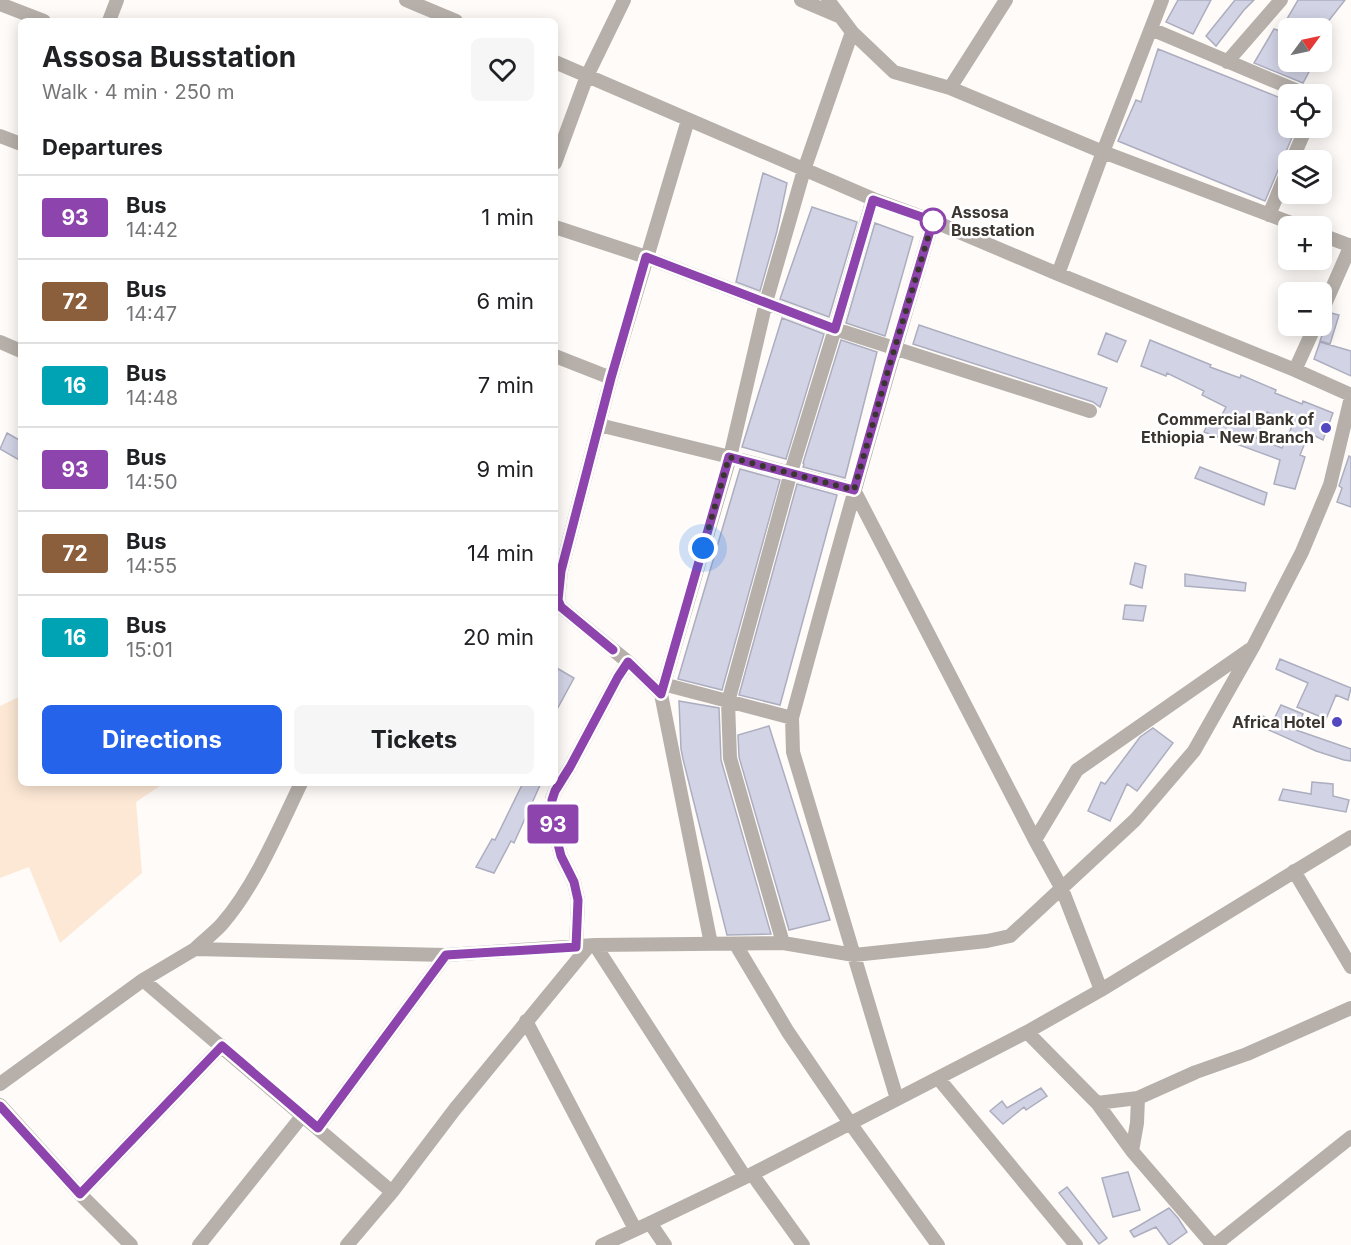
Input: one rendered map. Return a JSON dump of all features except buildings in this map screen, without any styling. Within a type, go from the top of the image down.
[{"type":"street","points":[[110,18],[117,0]]},
{"type":"street","points":[[406,0],[449,18]]},
{"type":"street","points":[[558,155],[587,76],[624,0]]},
{"type":"street","points":[[801,0],[841,17]]},
{"type":"street","points":[[828,0],[852,32],[894,72],[950,88],[1103,152],[1278,218]]},
{"type":"street","points":[[950,88],[1006,0]]},
{"type":"street","points":[[1058,274],[1162,0]]},
{"type":"street","points":[[1227,62],[1281,0]]},
{"type":"street","points":[[0,4],[36,18]]},
{"type":"street","points":[[1151,28],[1281,84]]},
{"type":"street","points":[[711,944],[662,689],[729,457],[766,302],[804,170],[852,32]]},
{"type":"street","points":[[195,949],[446,955],[586,946],[783,944],[854,955],[987,941],[1010,936],[1135,820],[1194,752],[1253,647],[1302,552],[1330,485],[1351,396],[1295,370],[933,221],[873,200],[558,63]]},
{"type":"street","points":[[688,120],[611,378],[558,570],[558,600],[561,607],[662,689],[792,718]]},
{"type":"street","points":[[0,135],[18,143]]},
{"type":"street","points":[[1269,215],[1278,193]]},
{"type":"street","points":[[783,944],[730,758],[728,702],[791,472],[873,200]]},
{"type":"street","points":[[897,1099],[792,752],[792,718],[894,349],[933,221]]},
{"type":"street","points":[[558,228],[646,257],[835,329],[1090,411]]},
{"type":"street","points":[[1332,239],[1351,246],[1332,289]]},
{"type":"street","points":[[1295,370],[1310,336]]},
{"type":"street","points":[[0,342],[18,350]]},
{"type":"street","points":[[558,357],[611,378]]},
{"type":"street","points":[[599,425],[791,472],[854,490],[1062,889],[1101,990]]},
{"type":"street","points":[[1035,840],[1077,770],[1253,647]]},
{"type":"street","points":[[628,662],[552,800],[554,828],[561,856],[574,882],[586,946],[748,1176],[803,1245]]},
{"type":"street","points":[[0,1084],[143,980],[195,949],[222,924],[245,891],[275,839],[300,786]]},
{"type":"street","points":[[602,1245],[748,1176],[1027,1032],[1101,990],[1351,837]]},
{"type":"street","points":[[1294,871],[1351,967]]},
{"type":"street","points":[[736,945],[788,1032],[938,1245]]},
{"type":"street","points":[[347,1245],[392,1192],[455,1109],[586,946]]},
{"type":"street","points":[[318,1128],[446,955]]},
{"type":"street","points":[[143,980],[392,1192]]},
{"type":"street","points":[[1096,1103],[1138,1098],[1196,1072],[1247,1054],[1351,1008]]},
{"type":"street","points":[[526,1021],[635,1229]]},
{"type":"street","points":[[1027,1032],[1096,1103],[1132,1151],[1214,1245],[1351,1137]]},
{"type":"street","points":[[80,1194],[222,1046]]},
{"type":"street","points":[[938,1078],[1076,1245]]},
{"type":"street","points":[[1132,1151],[1137,1123],[1138,1098]]},
{"type":"street","points":[[0,1106],[130,1245]]},
{"type":"street","points":[[199,1245],[303,1115]]},
{"type":"street","points":[[650,1223],[665,1245]]},
{"type":"shaded area","points":[[18,697],[18,786],[160,786],[136,802],[142,873],[60,943],[29,867],[0,878],[0,706]]},
{"type":"bus line","name":"93","points":[[0,1106],[80,1194],[222,1046],[318,1128],[446,955],[576,947],[578,900],[574,882],[561,856],[554,828],[552,800],[555,791],[628,662],[661,694],[729,457],[854,490],[933,221],[873,200],[835,329],[646,257],[611,378],[561,571],[558,600],[561,607],[613,650]]},
{"type":"place","name":"Assosa Busstation","points":[[933,221]]},
{"type":"place","name":"Commercial Bank of Ethiopia - New Branch","points":[[1326,428]]},
{"type":"place","name":"Africa Hotel","points":[[1337,722]]},
{"type":"route","points":[[703,548],[729,457],[854,490],[933,221]]}]
